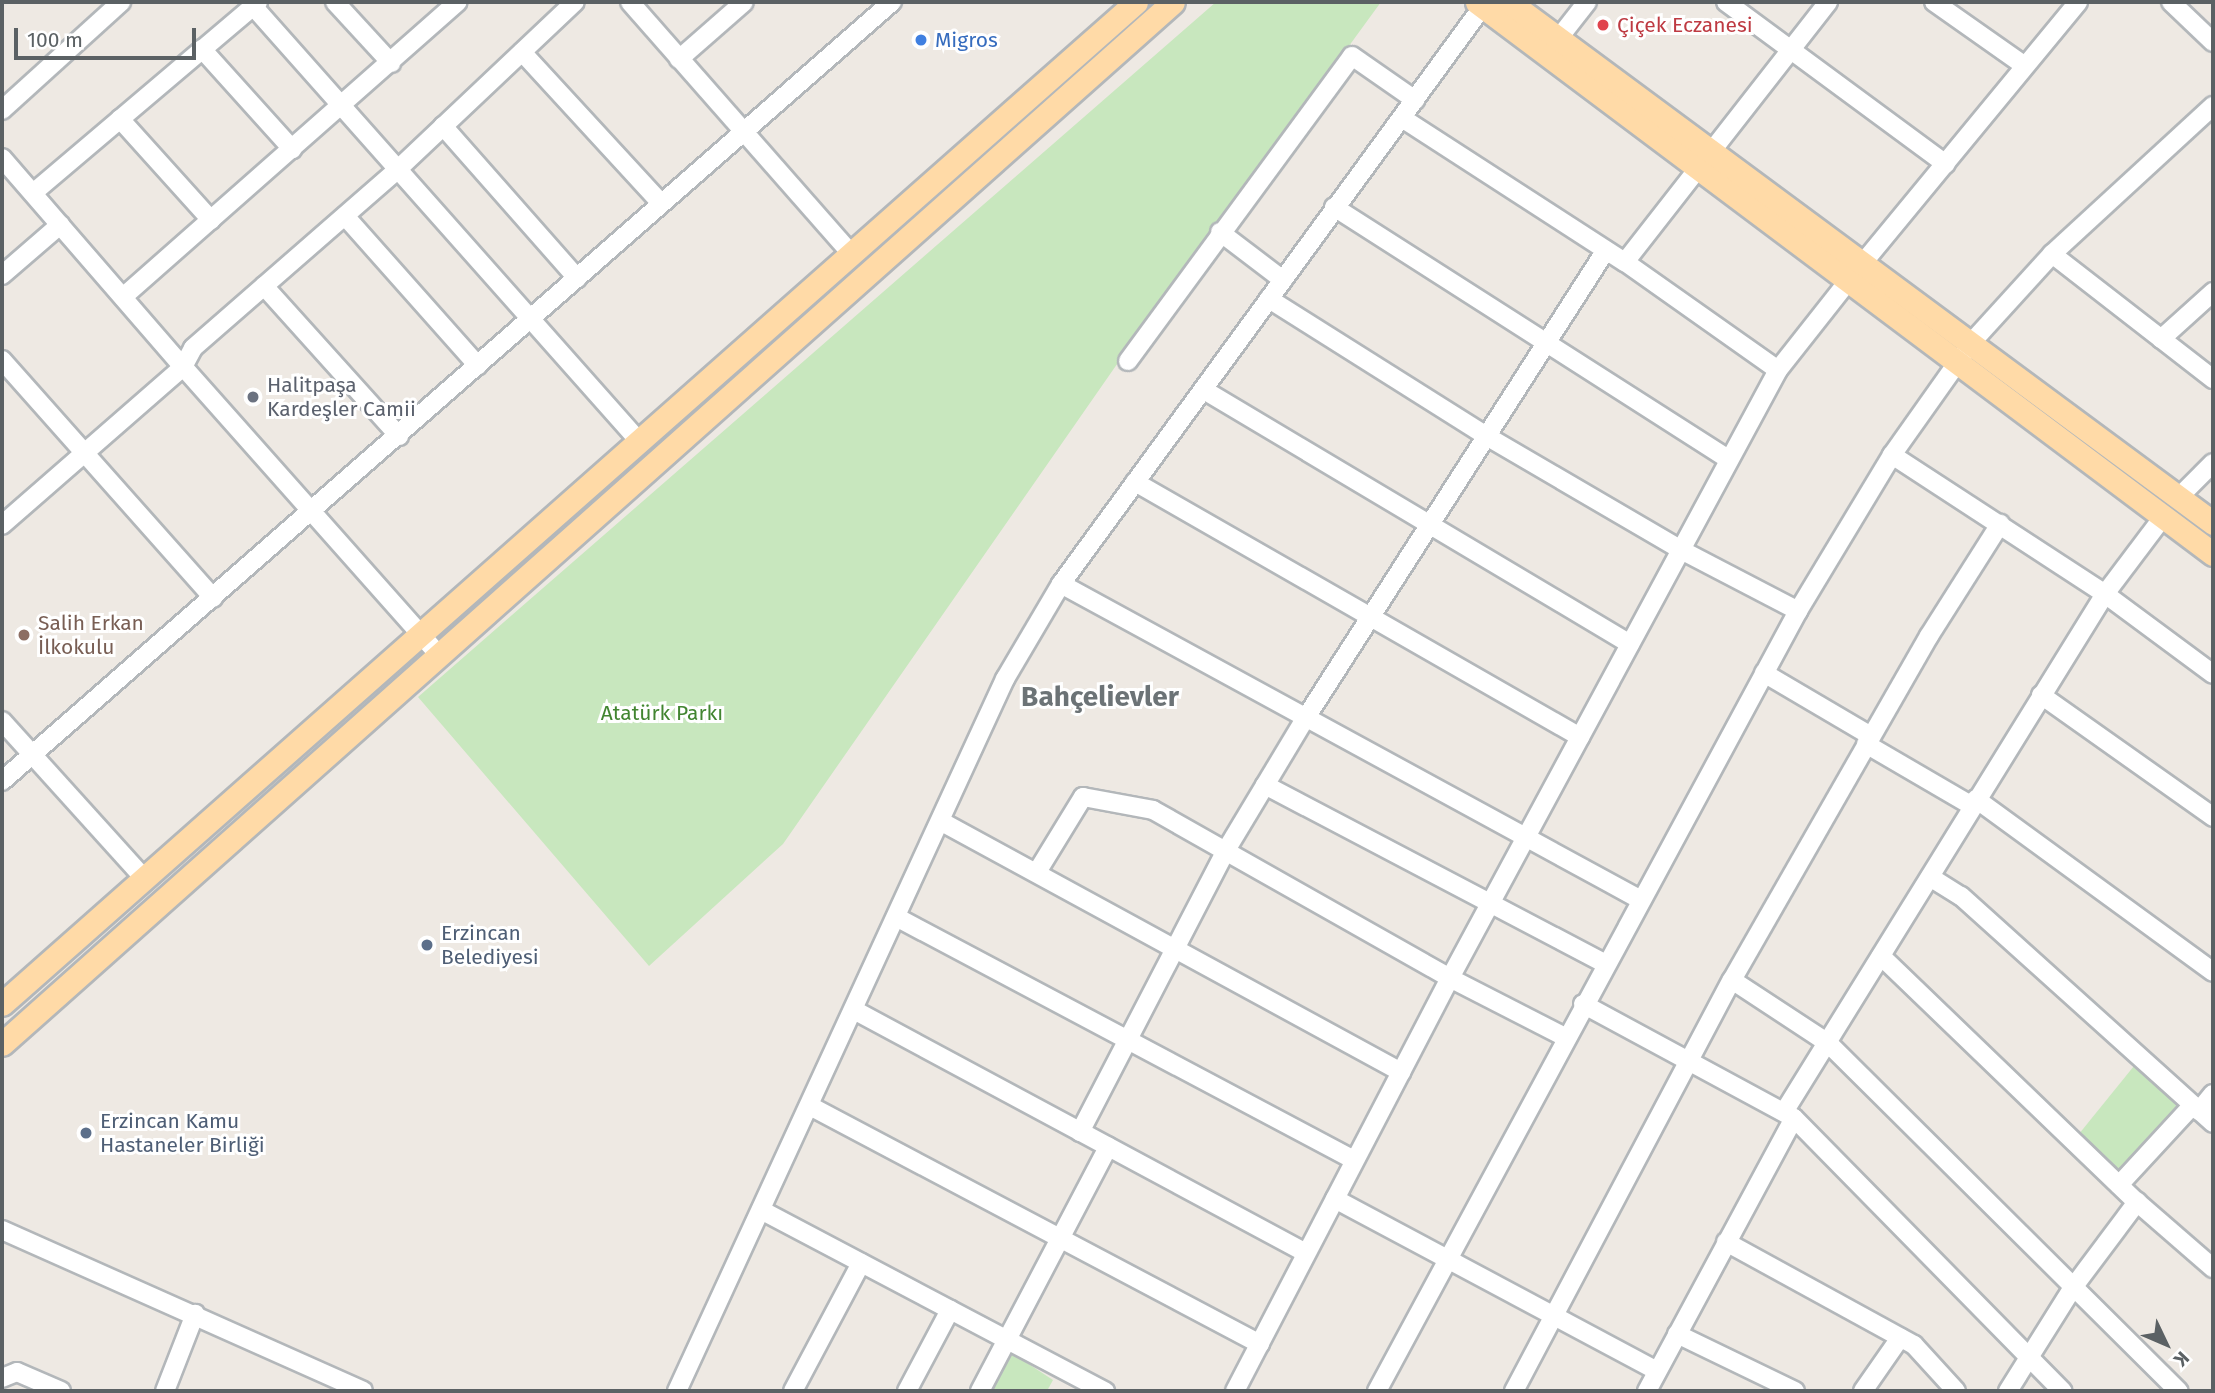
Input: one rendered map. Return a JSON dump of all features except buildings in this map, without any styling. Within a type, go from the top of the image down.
[{"type":"main road","points":[[2,1044],[1173,2]]},
{"type":"main road","points":[[1509,2],[1558,39],[1705,162]]},
{"type":"main road","points":[[1480,4],[1856,272],[1972,342],[2213,523]]},
{"type":"main road","points":[[2,1004],[851,254],[1122,6]]},
{"type":"main road","points":[[1856,272],[1956,363],[2213,554]]},
{"type":"street","points":[[2,110],[119,2]]},
{"type":"street","points":[[335,2],[391,63]]},
{"type":"street","points":[[123,297],[458,2]]},
{"type":"street","points":[[2,525],[183,367],[193,348],[396,171],[575,2]]},
{"type":"street","points":[[630,2],[851,254]]},
{"type":"street","points":[[679,59],[744,2]]},
{"type":"street","points":[[2,780],[310,514],[742,131],[892,2]]},
{"type":"street","points":[[1558,39],[1587,2]]},
{"type":"street","points":[[1726,2],[1946,164]]},
{"type":"street","points":[[1625,262],[1828,2]]},
{"type":"street","points":[[1934,2],[2025,66]]},
{"type":"street","points":[[1235,1391],[1450,978],[1778,370],[2078,2]]},
{"type":"street","points":[[2171,2],[2213,42]]},
{"type":"street","points":[[33,193],[256,4],[340,108],[639,441]]},
{"type":"street","points":[[682,1390],[761,1210],[898,918],[1005,679],[1061,584],[1402,118],[1480,4]]},
{"type":"street","points":[[202,49],[292,149]]},
{"type":"street","points":[[522,52],[661,203]]},
{"type":"street","points":[[1128,361],[1220,232],[1352,56],[1415,100]]},
{"type":"street","points":[[1377,1391],[1565,1037],[1798,611],[1892,455],[1972,342],[2052,254],[2213,106]]},
{"type":"street","points":[[1402,118],[1625,262],[1778,370]]},
{"type":"street","points":[[120,119],[211,220]]},
{"type":"street","points":[[443,126],[577,278]]},
{"type":"street","points":[[2,158],[310,514],[439,655]]},
{"type":"street","points":[[1334,208],[1729,460]]},
{"type":"street","points":[[345,216],[478,366]]},
{"type":"street","points":[[2,275],[60,225]]},
{"type":"street","points":[[1220,232],[1283,280]]},
{"type":"street","points":[[1080,1132],[1225,852],[1305,719],[1606,250]]},
{"type":"street","points":[[2052,254],[2213,379]]},
{"type":"street","points":[[264,286],[399,436]]},
{"type":"street","points":[[2161,338],[2213,292]]},
{"type":"street","points":[[1269,299],[1488,437],[1681,550],[1798,611]]},
{"type":"street","points":[[5,371],[85,453],[213,598]]},
{"type":"street","points":[[1203,390],[1630,643]]},
{"type":"street","points":[[1892,455],[2105,594],[2213,674]]},
{"type":"street","points":[[2179,497],[2213,463]]},
{"type":"street","points":[[1135,482],[1580,737]]},
{"type":"street","points":[[1647,1391],[1828,1044],[2105,594],[2163,517]]},
{"type":"street","points":[[1514,1391],[1692,1061],[1732,980],[1868,740],[2000,524]]},
{"type":"street","points":[[1061,584],[1641,900]]},
{"type":"street","points":[[1764,673],[1868,740],[1974,803],[2213,972]]},
{"type":"street","points":[[2041,695],[2213,817]]},
{"type":"street","points":[[2,721],[144,878]]},
{"type":"street","points":[[1265,785],[1606,964]]},
{"type":"street","points":[[1037,872],[1083,797],[1153,810],[1450,978],[1565,1037]]},
{"type":"street","points":[[942,822],[1401,1072]]},
{"type":"street","points":[[1930,877],[1961,896],[2202,1113]]},
{"type":"street","points":[[898,918],[1354,1160]]},
{"type":"street","points":[[1881,956],[2137,1202],[2213,1268]]},
{"type":"street","points":[[1732,980],[1828,1044],[2072,1289],[2178,1391]]},
{"type":"street","points":[[1583,1004],[1789,1115],[2063,1391]]},
{"type":"street","points":[[854,1010],[1307,1254]]},
{"type":"street","points":[[2119,1185],[2202,1113],[2213,1094]]},
{"type":"street","points":[[810,1106],[1259,1344]]},
{"type":"street","points":[[980,1391],[1063,1238],[1108,1147]]},
{"type":"street","points":[[1335,1199],[1657,1371]]},
{"type":"street","points":[[2008,1391],[2072,1289],[2137,1202]]},
{"type":"street","points":[[761,1210],[1105,1391]]},
{"type":"street","points":[[2,1230],[363,1391]]},
{"type":"street","points":[[1726,1242],[1914,1345],[1956,1391]]},
{"type":"street","points":[[793,1391],[860,1263]]},
{"type":"street","points":[[907,1391],[950,1310]]},
{"type":"street","points":[[165,1391],[195,1314]]},
{"type":"street","points":[[1678,1334],[1795,1391]]},
{"type":"street","points":[[1863,1391],[1900,1338]]},
{"type":"street","points":[[2,1378],[17,1372],[61,1391]]},
{"type":"green space","name":"Atatürk Parkı","points":[[1216,2],[1381,2],[1122,357],[783,844],[649,966],[418,697]]},
{"type":"green space","points":[[2134,1066],[2179,1103],[2122,1173],[2077,1137]]},
{"type":"green space","points":[[1015,1355],[1053,1380],[1047,1391],[990,1391],[1008,1356]]},
{"type":"place","name":"Çiçek Eczanesi","points":[[1603,25]]},
{"type":"place","name":"Migros","points":[[921,40]]},
{"type":"place","name":"Halitpaşa Kardeşler Camii","points":[[253,397]]},
{"type":"place","name":"Salih Erkan İlkokulu","points":[[24,635]]},
{"type":"place","name":"Erzincan Belediyesi","points":[[427,945]]},
{"type":"place","name":"Erzincan Kamu Hastaneler Birliği","points":[[86,1133]]},
{"type":"district","name":"Bahçelievler","points":[[1100,697]]}]
